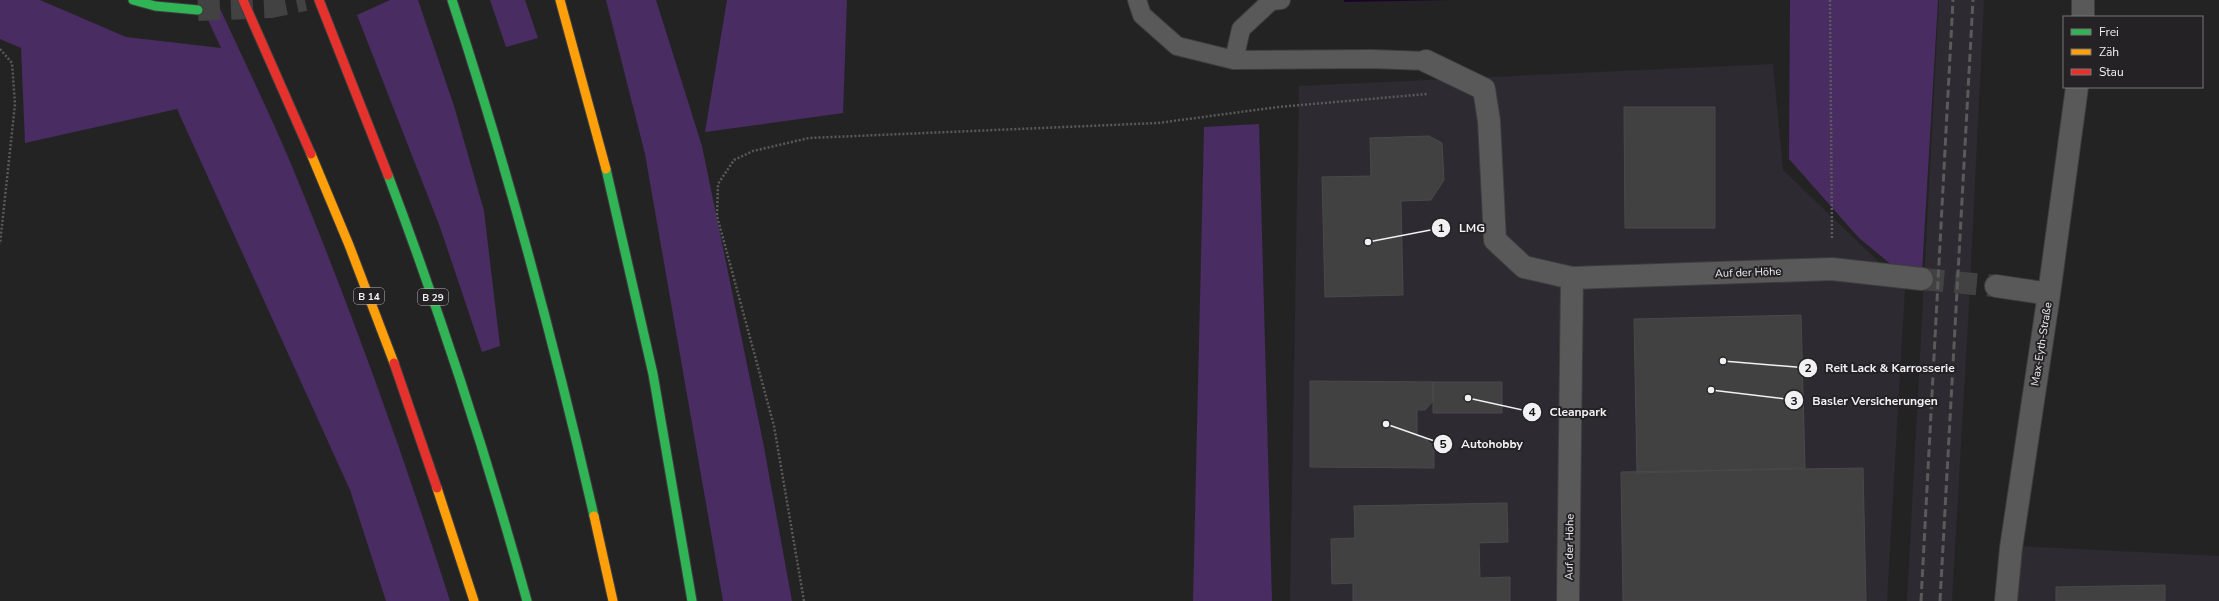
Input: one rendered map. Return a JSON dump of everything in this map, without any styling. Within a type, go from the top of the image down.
[{"type":"highway","points":[[133,0],[155,6],[198,10]]},
{"type":"highway","name":"B 14","points":[[243,0],[294,114],[362,278],[425,452],[474,601]]},
{"type":"highway","name":"B 29","points":[[319,0],[387,172],[451,347],[503,515],[527,601]]},
{"type":"highway","points":[[452,0],[490,120],[541,297],[581,456],[613,601]]},
{"type":"highway","points":[[560,0],[601,142],[642,316],[661,412],[692,601]]},
{"type":"street","points":[[2082,0],[2083,16]]},
{"type":"street","name":"Auf der Höhe","points":[[1426,61],[1484,89],[1489,122],[1494,240],[1524,267],[1572,278],[1832,269],[1922,279]]},
{"type":"street","name":"Max-Eyth-Straße","points":[[2006,601],[2011,548],[2049,294],[2077,88]]},
{"type":"street","name":"Auf der Höhe","points":[[1568,601],[1572,278]]},
{"type":"street","points":[[1996,286],[2049,294]]},
{"type":"lane","points":[[1137,0],[1142,15],[1177,46],[1234,60],[1372,58],[1426,61]]},
{"type":"lane","points":[[1234,60],[1242,29],[1271,2],[1281,0]]},
{"type":"path","points":[[1830,0],[1832,269]]},
{"type":"path","points":[[0,49],[12,63],[15,104],[0,244]]},
{"type":"path","points":[[804,601],[774,426],[717,216],[718,184],[734,160],[753,151],[809,138],[1158,123],[1278,107],[1428,94]]},
{"type":"shaded area","points":[[0,0],[40,0],[126,37],[221,48],[199,0],[216,0],[285,149],[336,277],[396,438],[450,601],[386,601],[350,490],[177,109],[25,143],[21,48],[0,39]]},
{"type":"shaded area","points":[[390,0],[418,0],[454,106],[484,211],[500,346],[482,352],[440,227],[357,15]]},
{"type":"shaded area","points":[[490,0],[525,0],[538,38],[506,47]]},
{"type":"shaded area","points":[[606,0],[656,0],[702,146],[763,442],[792,601],[723,601],[645,154]]},
{"type":"shaded area","points":[[727,0],[847,0],[843,113],[705,132]]},
{"type":"shaded area","points":[[1344,0],[1450,0],[1344,2]]},
{"type":"shaded area","points":[[1790,0],[1938,0],[1921,289],[1859,238],[1789,159]]},
{"type":"shaded area","points":[[1939,0],[1984,0],[1969,304],[1952,601],[1907,601]]},
{"type":"shaded area","points":[[1773,64],[1783,170],[1905,287],[1887,601],[1290,601],[1299,86]]},
{"type":"shaded area","points":[[1259,124],[1272,601],[1193,601],[1204,127]]},
{"type":"shaded area","points":[[2016,546],[2219,556],[2219,601],[2010,601]]},
{"type":"building","points":[[1624,107],[1715,107],[1715,228],[1625,228]]},
{"type":"building","points":[[1429,136],[1442,143],[1444,180],[1431,200],[1401,201],[1403,295],[1325,297],[1322,177],[1371,176],[1370,138]]},
{"type":"building","points":[[1801,315],[1805,468],[1637,473],[1634,319]]},
{"type":"building","points":[[1310,381],[1433,382],[1433,401],[1425,410],[1417,410],[1417,436],[1424,437],[1434,447],[1434,468],[1310,467]]},
{"type":"building","points":[[1433,382],[1502,382],[1502,413],[1433,413]]},
{"type":"building","points":[[1863,468],[1866,601],[1623,601],[1621,472]]},
{"type":"building","points":[[1507,503],[1508,542],[1479,543],[1480,578],[1510,577],[1510,601],[1353,601],[1353,583],[1332,584],[1331,539],[1355,538],[1354,506]]},
{"type":"building","points":[[2165,585],[2165,601],[2056,601],[2056,587]]},
{"type":"tunnel","points":[[198,10],[271,7],[305,0]]},
{"type":"tunnel","points":[[1922,279],[1996,286]]},
{"type":"railway","points":[[1921,601],[1953,0]]},
{"type":"railway","points":[[1940,601],[1973,0]]},
{"type":"traffic: fast","points":[[133,0],[155,6],[198,10]]},
{"type":"traffic: fast","points":[[452,0],[473,64],[529,256],[563,386],[594,516]]},
{"type":"traffic: fast","points":[[606,169],[653,374],[692,601]]},
{"type":"traffic: fast","points":[[388,175],[445,333],[496,493],[527,601]]},
{"type":"traffic: slow","points":[[560,0],[606,169]]},
{"type":"traffic: slow","points":[[311,154],[349,245],[394,363]]},
{"type":"traffic: slow","points":[[437,488],[474,601]]},
{"type":"traffic: slow","points":[[594,516],[613,601]]},
{"type":"traffic: jam","points":[[243,0],[311,154]]},
{"type":"traffic: jam","points":[[319,0],[388,175]]},
{"type":"traffic: jam","points":[[394,363],[437,488]]},
{"type":"place","name":"LMG","points":[[1368,242]]},
{"type":"place","name":"Reit Lack & Karrosserie","points":[[1723,361]]},
{"type":"place","name":"Basler Versicherungen","points":[[1711,390]]},
{"type":"place","name":"Cleanpark","points":[[1468,398]]},
{"type":"place","name":"Autohobby","points":[[1386,424]]}]
